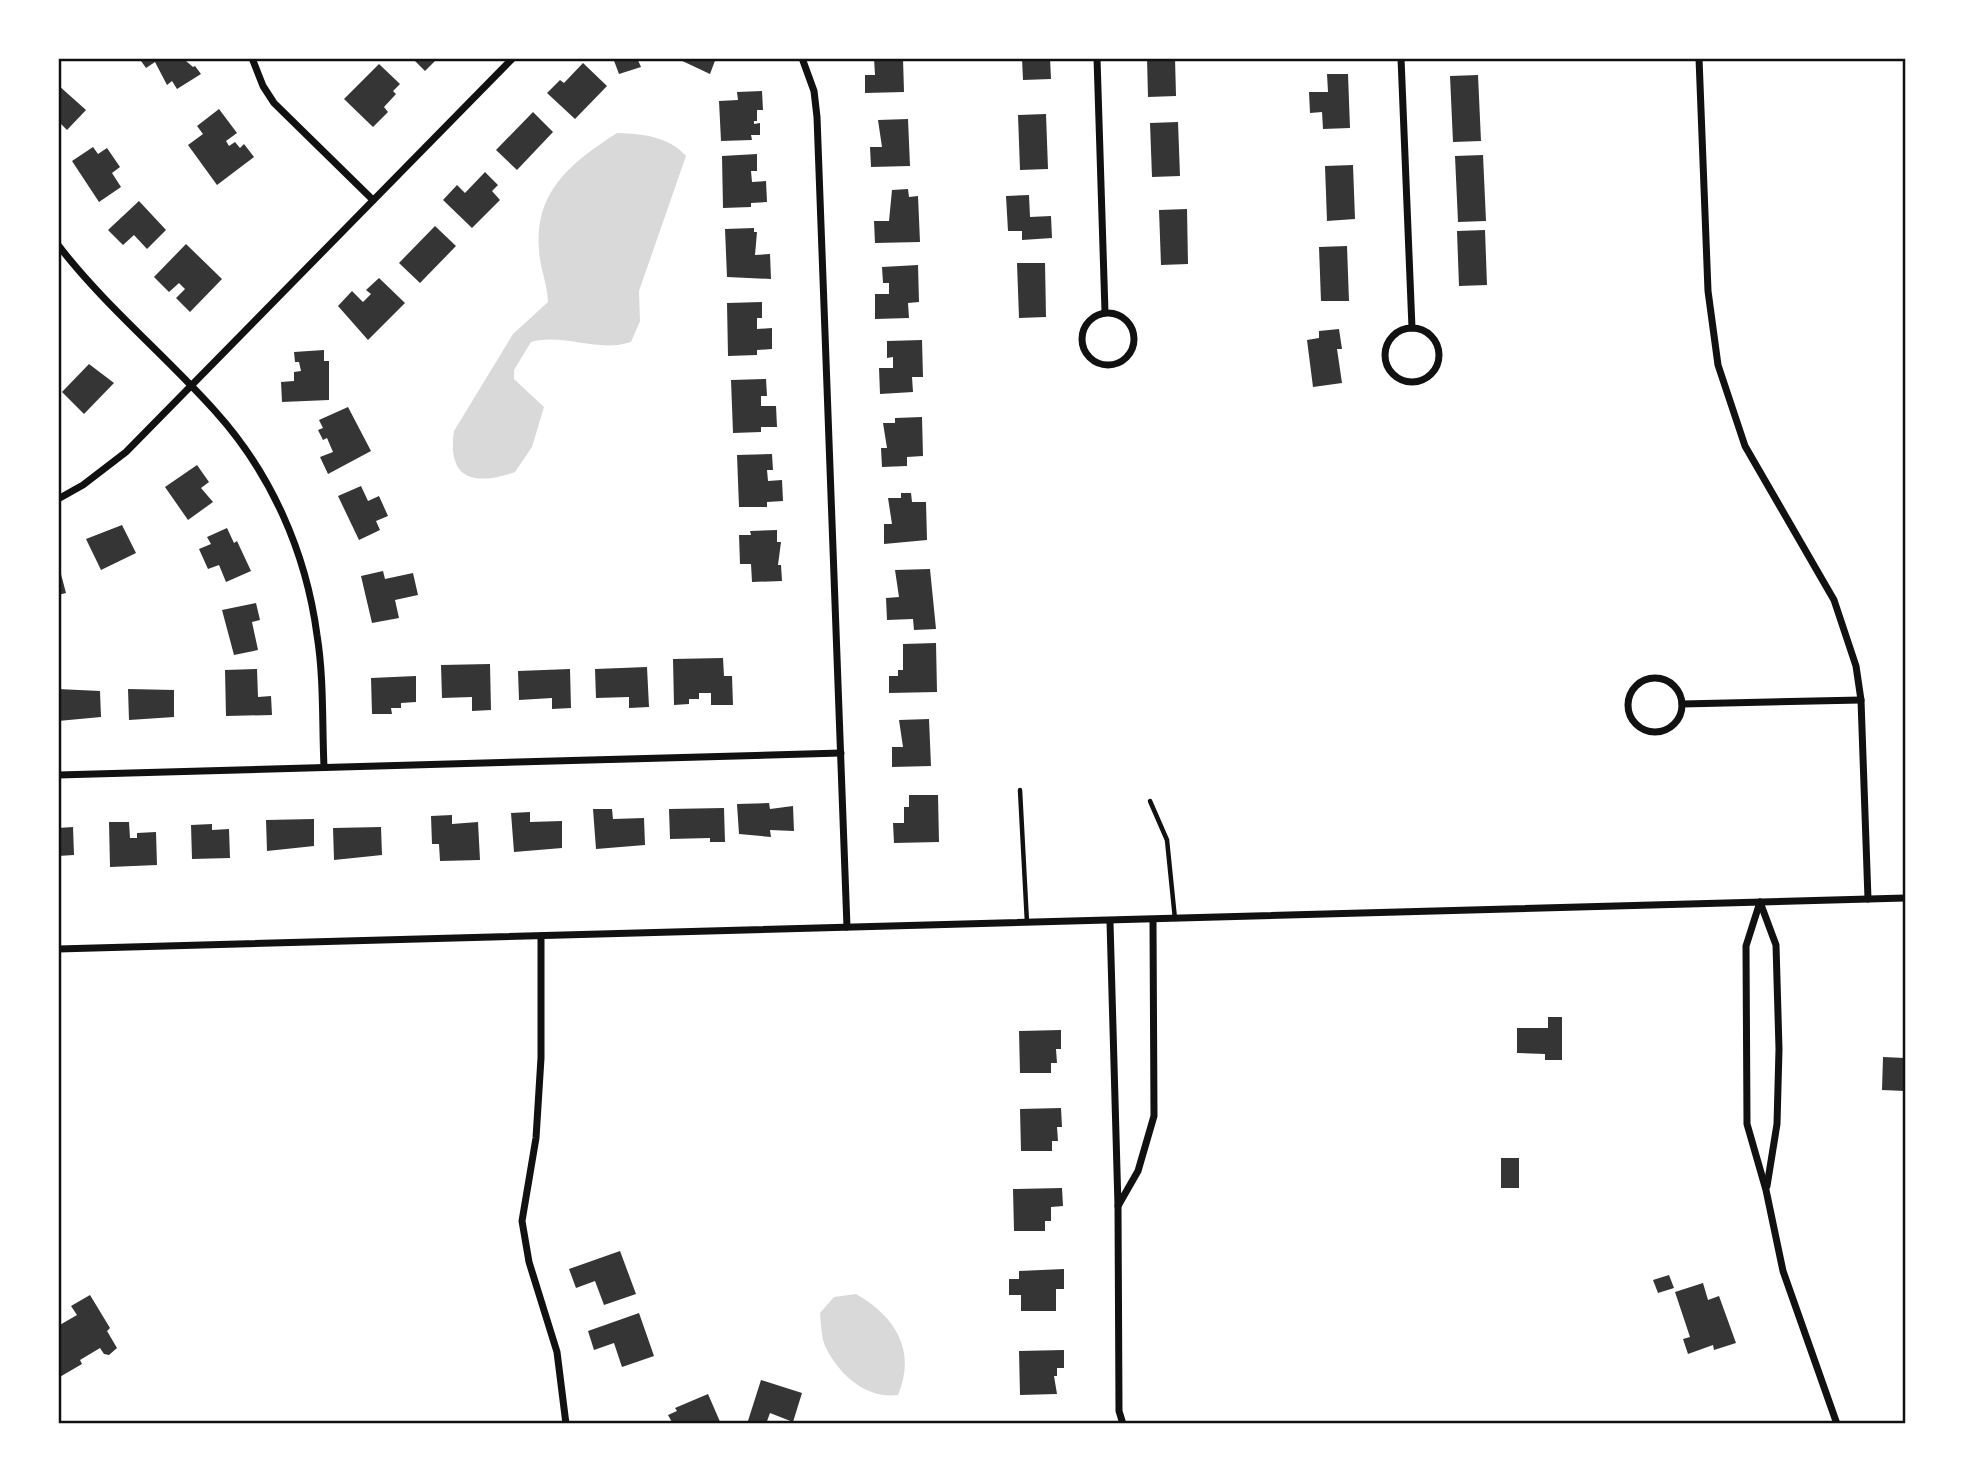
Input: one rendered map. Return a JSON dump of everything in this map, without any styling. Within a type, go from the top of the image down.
[{"type":"street","points":[[252,58],[262,86],[274,103],[373,200]]},
{"type":"street","points":[[58,499],[112,465],[513,58]]},
{"type":"street","points":[[802,58],[814,91],[817,117],[847,927]]},
{"type":"street","points":[[1097,58],[1105,312]]},
{"type":"street","points":[[1401,58],[1412,328]]},
{"type":"street","points":[[1699,58],[1709,291],[1717,365],[1745,446],[1834,600],[1856,666],[1861,700],[1868,899]]},
{"type":"street","points":[[58,245],[97,292],[216,411],[256,466],[296,547],[318,635],[324,767]]},
{"type":"street","points":[[1105,312],[1114,313],[1128,322],[1134,338],[1129,354],[1115,364],[1097,363],[1089,358],[1081,342],[1084,326],[1097,314],[1105,312]]},
{"type":"street","points":[[1412,328],[1421,329],[1434,340],[1439,357],[1432,373],[1416,381],[1407,381],[1391,373],[1385,356],[1389,339],[1403,329],[1412,328]]},
{"type":"street","points":[[1654,678],[1670,683],[1676,689],[1682,704],[1676,721],[1663,731],[1654,732],[1637,726],[1628,710],[1631,691],[1646,680],[1654,678]]},
{"type":"street","points":[[1682,704],[1861,700]]},
{"type":"street","points":[[58,775],[841,753]]},
{"type":"street","points":[[58,949],[1153,921],[1905,898]]},
{"type":"street","points":[[1760,902],[1776,945],[1779,1049],[1777,1124],[1766,1190]]},
{"type":"street","points":[[1760,902],[1746,946],[1747,1125],[1766,1190],[1783,1271],[1838,1424]]},
{"type":"street","points":[[1118,1206],[1138,1171],[1154,1116],[1153,921]]},
{"type":"street","points":[[1110,922],[1118,1206],[1119,1410],[1123,1424]]},
{"type":"street","points":[[541,936],[541,1058],[536,1138],[522,1221],[529,1262],[557,1352],[566,1424]]},
{"type":"lane","points":[[1020,790],[1027,924]]},
{"type":"lane","points":[[1150,801],[1167,841],[1175,920]]},
{"type":"shaded area","points":[[617,133],[646,135],[663,140],[686,156],[639,291],[640,321],[631,342],[606,345],[556,340],[531,342],[514,370],[514,379],[544,407],[532,447],[515,472],[487,478],[466,475],[455,460],[454,431],[513,334],[548,302],[540,257],[539,229],[550,195],[571,167]]},
{"type":"shaded area","points":[[856,1294],[882,1313],[899,1336],[905,1364],[898,1395],[875,1393],[855,1383],[838,1366],[825,1346],[820,1313],[834,1297]]},
{"type":"building","points":[[139,58],[191,58],[186,61],[195,66],[201,74],[177,89],[172,81],[167,85],[155,62],[146,68]]},
{"type":"building","points":[[412,58],[438,58],[425,71]]},
{"type":"building","points":[[613,58],[637,58],[641,67],[619,74]]},
{"type":"building","points":[[676,58],[716,58],[710,74]]},
{"type":"building","points":[[874,58],[903,58],[904,92],[865,93],[865,75],[875,75]]},
{"type":"building","points":[[1022,58],[1050,58],[1051,79],[1023,80]]},
{"type":"building","points":[[1147,58],[1175,58],[1176,96],[1148,97]]},
{"type":"building","points":[[583,63],[607,86],[575,119],[547,93],[560,80],[564,83]]},
{"type":"building","points":[[379,64],[400,84],[393,91],[396,94],[384,107],[388,112],[373,127],[344,99]]},
{"type":"building","points":[[1327,74],[1348,74],[1350,128],[1323,129],[1322,112],[1310,113],[1309,92],[1328,92]]},
{"type":"building","points":[[1478,75],[1481,141],[1453,142],[1450,76]]},
{"type":"building","points":[[58,85],[86,110],[67,130],[58,121]]},
{"type":"building","points":[[762,91],[763,110],[757,110],[757,121],[754,121],[754,124],[760,123],[760,135],[751,135],[752,140],[721,141],[719,101],[738,100],[737,92]]},
{"type":"building","points":[[219,109],[237,133],[226,141],[229,146],[235,142],[240,148],[244,144],[254,157],[217,185],[188,145],[203,134],[197,126]]},
{"type":"building","points":[[533,112],[553,132],[517,170],[496,150]]},
{"type":"building","points":[[1046,114],[1048,169],[1020,170],[1018,115]]},
{"type":"building","points":[[908,119],[910,166],[871,167],[870,147],[882,147],[878,120]]},
{"type":"building","points":[[1178,122],[1180,176],[1152,177],[1150,123]]},
{"type":"building","points":[[93,147],[98,154],[107,148],[120,167],[112,173],[121,187],[99,202],[72,161]]},
{"type":"building","points":[[757,154],[757,171],[751,171],[752,182],[766,181],[767,202],[751,203],[751,207],[723,208],[722,156]]},
{"type":"building","points":[[1483,155],[1486,221],[1458,222],[1455,156]]},
{"type":"building","points":[[1353,165],[1355,219],[1327,221],[1325,166]]},
{"type":"building","points":[[485,172],[498,185],[492,191],[500,200],[472,228],[443,200],[457,185],[465,193]]},
{"type":"building","points":[[908,189],[909,197],[918,196],[920,242],[875,243],[874,221],[889,221],[892,190]]},
{"type":"building","points":[[1029,195],[1030,217],[1051,216],[1052,238],[1022,240],[1022,231],[1008,231],[1006,196]]},
{"type":"building","points":[[139,201],[166,230],[147,249],[134,235],[123,245],[108,230]]},
{"type":"building","points":[[1187,209],[1188,264],[1161,265],[1159,210]]},
{"type":"building","points":[[435,226],[456,246],[420,283],[399,263]]},
{"type":"building","points":[[754,228],[754,232],[757,232],[755,255],[770,254],[771,279],[727,277],[725,229]]},
{"type":"building","points":[[1485,230],[1487,285],[1459,286],[1457,231]]},
{"type":"building","points":[[186,244],[222,279],[190,312],[176,298],[185,289],[179,283],[169,292],[154,277]]},
{"type":"building","points":[[1347,246],[1349,301],[1321,301],[1319,247]]},
{"type":"building","points":[[1017,263],[1045,263],[1046,317],[1019,318]]},
{"type":"building","points":[[918,265],[919,302],[908,303],[909,318],[875,319],[875,294],[889,294],[889,283],[883,283],[882,267]]},
{"type":"building","points":[[379,278],[405,303],[368,340],[338,306],[352,291],[363,302],[371,294],[366,290]]},
{"type":"building","points":[[762,302],[762,318],[757,318],[757,329],[772,328],[772,349],[757,350],[757,355],[728,356],[727,303]]},
{"type":"building","points":[[1339,329],[1342,349],[1337,349],[1342,383],[1313,387],[1307,340],[1319,338],[1319,331]]},
{"type":"building","points":[[922,340],[923,377],[912,377],[913,392],[880,394],[879,368],[893,368],[893,357],[887,358],[887,341]]},
{"type":"building","points":[[324,350],[324,361],[329,361],[329,400],[282,402],[281,382],[294,381],[294,372],[301,371],[299,362],[295,362],[294,352]]},
{"type":"building","points":[[89,364],[114,383],[84,414],[62,392]]},
{"type":"building","points":[[766,379],[767,396],[761,396],[761,406],[776,406],[777,427],[761,427],[761,432],[733,433],[731,380]]},
{"type":"building","points":[[348,407],[371,451],[328,474],[320,457],[333,452],[327,438],[323,440],[318,430],[323,428],[319,420]]},
{"type":"building","points":[[922,417],[923,456],[907,457],[907,466],[882,467],[881,448],[887,448],[883,423],[895,423],[895,418]]},
{"type":"building","points":[[772,454],[773,470],[767,470],[768,481],[782,480],[783,501],[767,502],[767,507],[739,507],[737,455]]},
{"type":"building","points":[[197,465],[209,482],[201,488],[213,502],[188,520],[165,487]]},
{"type":"building","points":[[361,486],[368,501],[379,496],[388,516],[376,521],[380,530],[359,540],[338,496]]},
{"type":"building","points":[[901,493],[911,493],[912,502],[926,502],[927,540],[884,544],[884,524],[892,524],[888,498],[901,498]]},
{"type":"building","points":[[122,525],[136,553],[101,570],[86,539]]},
{"type":"building","points":[[227,528],[234,543],[237,541],[251,571],[226,582],[219,565],[208,569],[199,549],[211,544],[207,537]]},
{"type":"building","points":[[777,530],[777,542],[781,542],[778,565],[781,565],[782,581],[752,582],[751,564],[740,564],[739,535],[751,535],[750,531]]},
{"type":"building","points":[[58,563],[66,593],[58,595]]},
{"type":"building","points":[[930,569],[936,629],[914,630],[913,619],[887,620],[886,598],[899,597],[895,570]]},
{"type":"building","points":[[383,571],[385,579],[413,573],[418,595],[395,600],[399,618],[372,623],[361,576]]},
{"type":"building","points":[[256,603],[260,620],[252,622],[258,650],[234,655],[222,610]]},
{"type":"building","points":[[936,643],[937,692],[889,693],[889,676],[898,676],[898,670],[903,670],[903,644]]},
{"type":"building","points":[[723,658],[724,676],[732,676],[733,705],[711,705],[711,693],[699,693],[699,699],[689,699],[689,704],[674,705],[673,659]]},
{"type":"building","points":[[490,664],[491,710],[472,711],[472,697],[442,698],[441,665]]},
{"type":"building","points":[[647,667],[649,707],[629,708],[629,697],[596,698],[595,669]]},
{"type":"building","points":[[257,669],[258,697],[271,696],[272,715],[226,716],[225,670]]},
{"type":"building","points":[[570,669],[571,708],[552,709],[552,698],[519,700],[518,671]]},
{"type":"building","points":[[416,676],[416,702],[401,703],[401,708],[391,708],[392,714],[372,714],[371,678]]},
{"type":"building","points":[[58,689],[100,691],[101,717],[58,721]]},
{"type":"building","points":[[128,689],[174,690],[174,717],[129,720]]},
{"type":"building","points":[[929,719],[931,766],[892,767],[892,747],[903,747],[899,720]]},
{"type":"building","points":[[909,795],[938,795],[939,842],[894,843],[893,823],[904,823],[904,807],[909,807]]},
{"type":"building","points":[[769,803],[770,809],[793,806],[794,831],[770,830],[771,837],[739,834],[737,804]]},
{"type":"building","points":[[724,808],[725,842],[710,842],[710,838],[670,839],[669,809]]},
{"type":"building","points":[[593,809],[612,809],[613,819],[644,818],[645,845],[596,849]]},
{"type":"building","points":[[530,812],[530,822],[562,821],[562,848],[514,852],[511,813]]},
{"type":"building","points":[[452,815],[452,824],[478,822],[480,860],[440,861],[439,844],[432,844],[431,816]]},
{"type":"building","points":[[314,819],[314,846],[267,851],[266,820]]},
{"type":"building","points":[[109,822],[129,822],[130,838],[137,838],[137,833],[156,832],[157,865],[110,867]]},
{"type":"building","points":[[212,824],[212,830],[229,829],[230,858],[192,859],[191,825]]},
{"type":"building","points":[[73,827],[74,855],[58,856],[58,828]]},
{"type":"building","points":[[381,827],[382,855],[334,860],[333,828]]},
{"type":"building","points":[[1548,1017],[1562,1017],[1562,1060],[1545,1060],[1545,1054],[1517,1053],[1517,1028],[1548,1028]]},
{"type":"building","points":[[1061,1030],[1061,1049],[1056,1049],[1057,1063],[1051,1063],[1051,1073],[1020,1073],[1019,1031]]},
{"type":"building","points":[[1883,1057],[1905,1058],[1905,1091],[1882,1090]]},
{"type":"building","points":[[1061,1108],[1062,1127],[1057,1127],[1058,1141],[1052,1141],[1052,1151],[1021,1151],[1020,1109]]},
{"type":"building","points":[[1501,1158],[1519,1158],[1519,1188],[1501,1188]]},
{"type":"building","points":[[1062,1188],[1063,1206],[1051,1207],[1051,1221],[1045,1221],[1045,1231],[1014,1231],[1013,1189]]},
{"type":"building","points":[[620,1251],[636,1294],[604,1305],[595,1281],[576,1288],[569,1269]]},
{"type":"building","points":[[1064,1269],[1064,1289],[1056,1289],[1056,1311],[1021,1311],[1021,1295],[1009,1295],[1009,1279],[1019,1279],[1019,1271]]},
{"type":"building","points":[[1669,1275],[1674,1288],[1658,1293],[1653,1280]]},
{"type":"building","points":[[1703,1283],[1708,1300],[1719,1296],[1736,1343],[1714,1350],[1713,1345],[1688,1354],[1683,1339],[1690,1337],[1675,1292]]},
{"type":"building","points":[[90,1295],[110,1328],[107,1331],[117,1348],[109,1355],[104,1354],[100,1348],[80,1360],[82,1364],[58,1378],[58,1326],[77,1315],[71,1306]]},
{"type":"building","points":[[639,1313],[654,1356],[622,1367],[614,1343],[594,1350],[588,1331]]},
{"type":"building","points":[[1064,1350],[1064,1368],[1057,1368],[1057,1376],[1054,1376],[1057,1394],[1020,1395],[1019,1351]]},
{"type":"building","points":[[761,1380],[802,1393],[793,1422],[770,1413],[766,1424],[747,1424]]},
{"type":"building","points":[[708,1394],[721,1424],[673,1424],[668,1415],[677,1411],[675,1408]]}]
